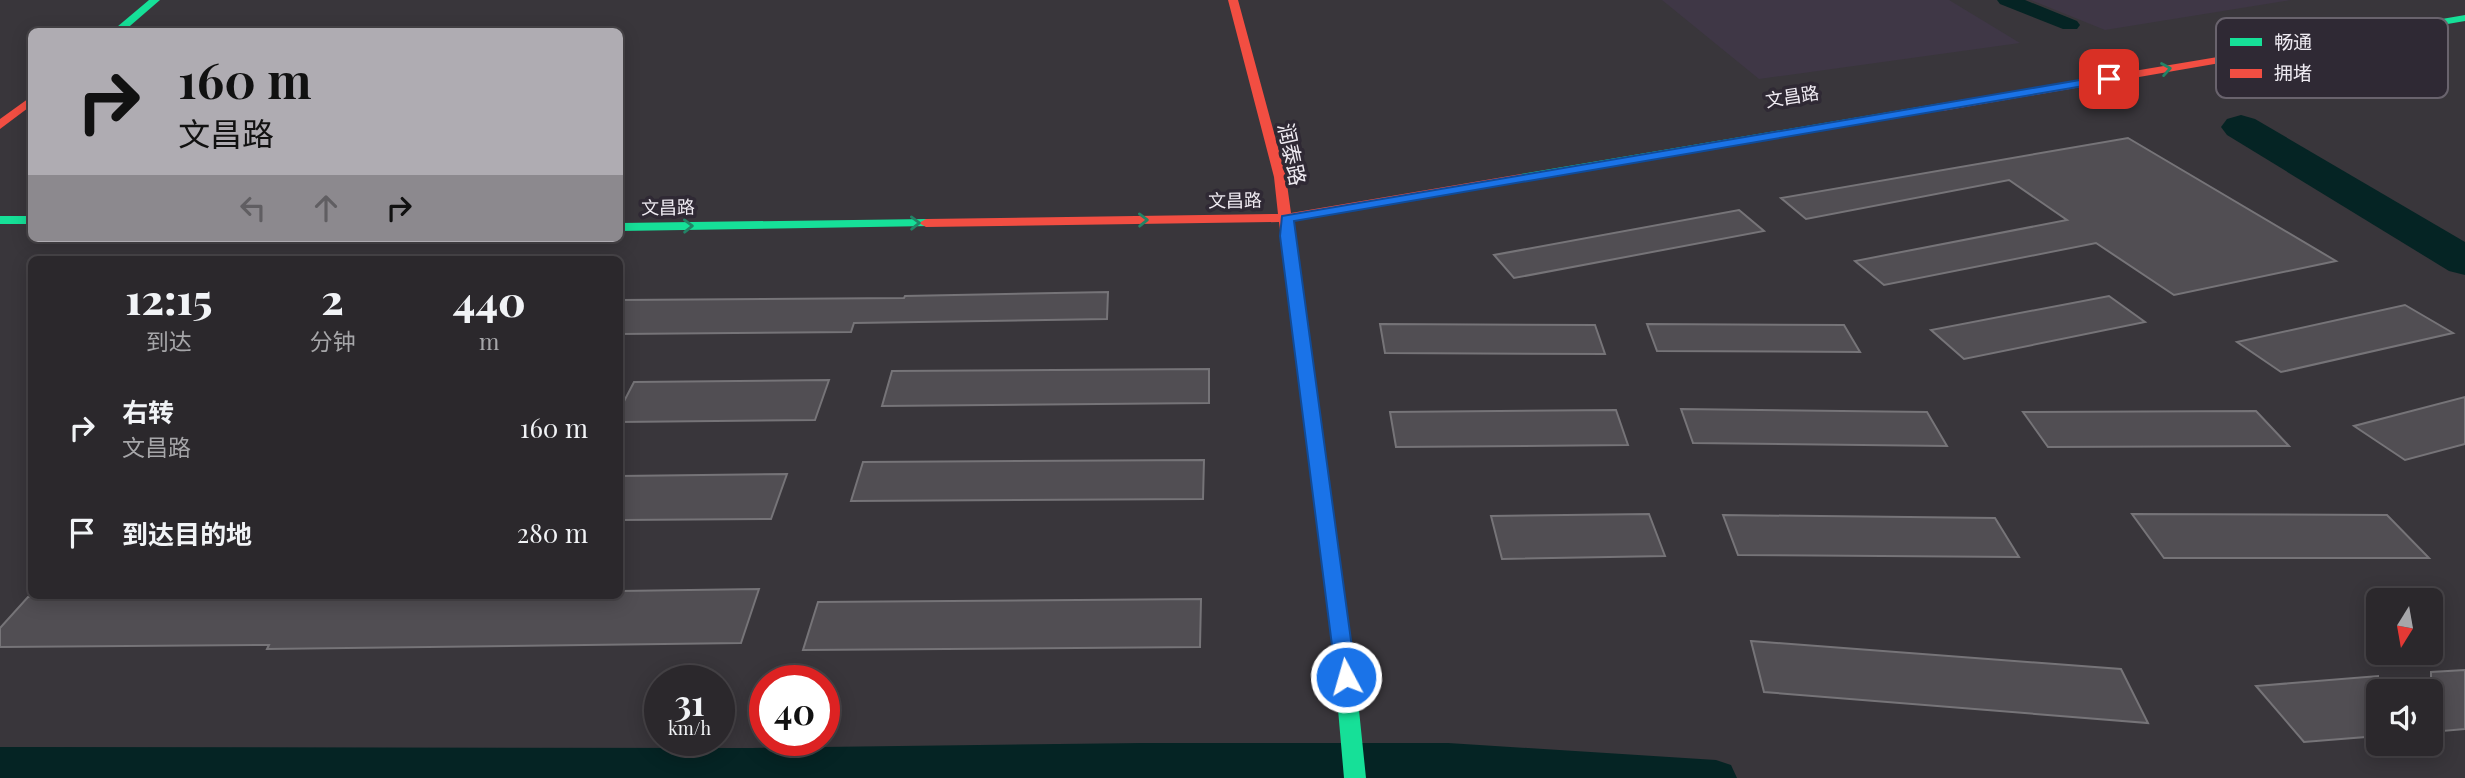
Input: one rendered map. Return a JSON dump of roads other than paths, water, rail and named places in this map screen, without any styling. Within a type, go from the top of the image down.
[{"type":"main road","points":[[121,28],[155,0]]},
{"type":"main road","name":"润泰路","points":[[1233,0],[1280,177],[1281,199],[1287,218],[1287,236],[1343,652],[1355,778]]},
{"type":"main road","name":"文昌路","points":[[2391,18],[2465,6]]},
{"type":"main road","name":"文昌路","points":[[1735,125],[2216,47]]},
{"type":"main road","name":"文昌路","points":[[623,227],[1287,218],[2216,60]]},
{"type":"main road","points":[[0,125],[28,102]]},
{"type":"main road","points":[[0,220],[28,220]]},
{"type":"main road","points":[[0,235],[28,234]]},
{"type":"waterway","points":[[2007,0],[2070,25]]},
{"type":"waterway","points":[[2241,127],[2465,261]]},
{"type":"waterway","points":[[0,765],[752,766],[1142,761],[1448,761],[1716,778]]}]
